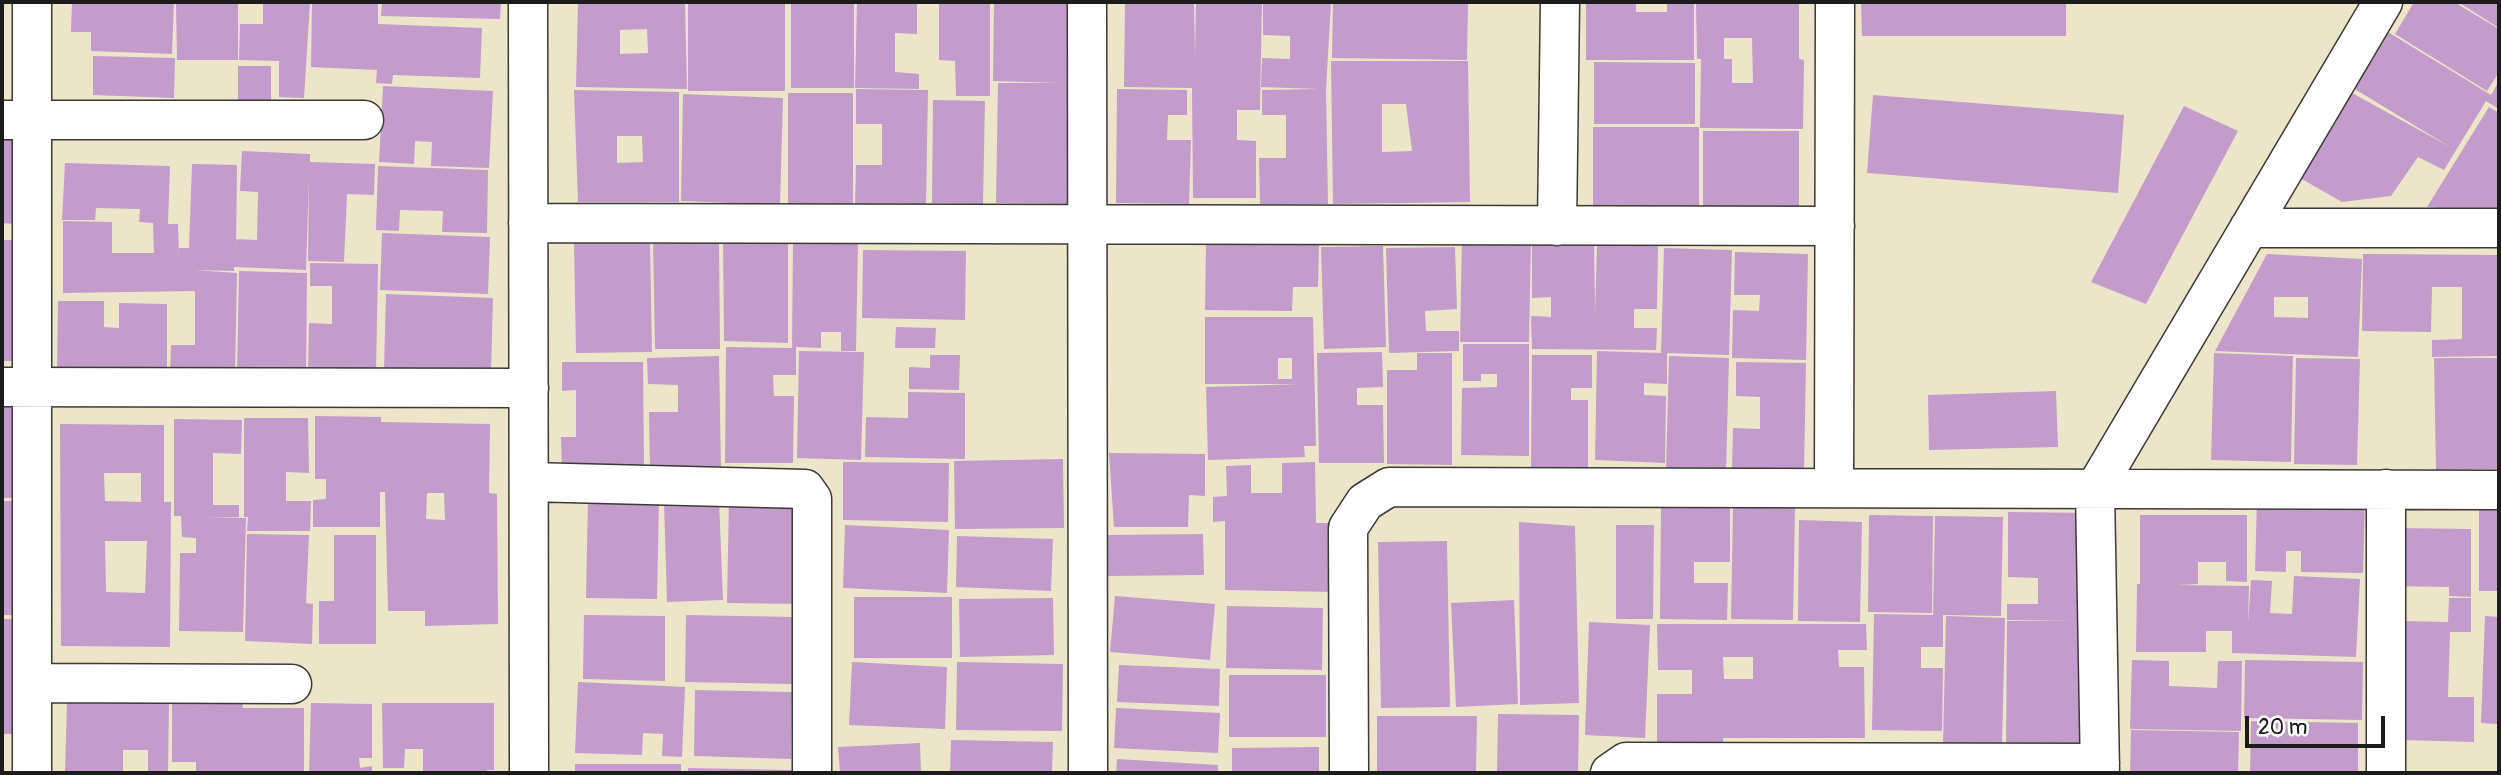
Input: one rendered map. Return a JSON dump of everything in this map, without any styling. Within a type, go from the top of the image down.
[{"type":"street","points":[[22,763],[33,683],[17,387],[17,120],[32,2]]},
{"type":"street","points":[[528,2],[529,773]]},
{"type":"street","points":[[1087,2],[1088,773]]},
{"type":"street","points":[[1557,226],[1560,2]]},
{"type":"street","points":[[1835,2],[1835,488]]},
{"type":"street","points":[[1610,773],[1626,762],[2100,768],[2095,489],[2383,2]]},
{"type":"street","points":[[17,120],[364,120]]},
{"type":"street","points":[[528,223],[1835,226]]},
{"type":"street","points":[[2249,228],[2499,228]]},
{"type":"street","points":[[17,387],[529,388]]},
{"type":"street","points":[[529,481],[805,489],[812,499],[812,773]]},
{"type":"street","points":[[1349,773],[1348,528],[1365,502],[1389,487],[2499,490]]},
{"type":"street","points":[[2386,489],[2386,773]]},
{"type":"street","points":[[33,683],[292,684]]},
{"type":"building","points":[[72,2],[174,2],[172,54],[91,51],[91,32],[71,32]]},
{"type":"building","points":[[176,2],[238,2],[238,60],[177,60]]},
{"type":"building","points":[[263,2],[310,2],[304,98],[279,97],[279,61],[239,60],[240,24],[263,24]]},
{"type":"building","points":[[312,2],[378,2],[378,24],[482,28],[480,78],[393,75],[392,84],[376,83],[377,70],[311,67]]},
{"type":"building","points":[[382,2],[501,2],[500,19],[381,16]]},
{"type":"building","points":[[578,2],[685,2],[687,89],[576,87]],"holes":[[[647,29],[648,53],[620,54],[620,30]]]},
{"type":"building","points":[[688,2],[785,2],[785,91],[688,91]]},
{"type":"building","points":[[791,2],[854,2],[854,88],[791,88]]},
{"type":"building","points":[[857,2],[917,2],[917,34],[895,33],[895,72],[919,74],[919,89],[855,88]]},
{"type":"building","points":[[939,2],[990,2],[990,96],[956,96],[955,61],[939,60]]},
{"type":"building","points":[[994,2],[1068,2],[1067,84],[1071,84],[1069,204],[996,203],[998,83],[1060,83],[993,81]]},
{"type":"building","points":[[1125,2],[1194,2],[1195,56],[1196,2],[1262,2],[1260,110],[1237,110],[1237,140],[1256,141],[1256,198],[1193,198],[1192,88],[1124,87]]},
{"type":"building","points":[[1263,2],[1331,2],[1326,89],[1328,204],[1260,205],[1259,158],[1286,158],[1286,115],[1262,115],[1262,90],[1319,89],[1261,87],[1262,58],[1290,59],[1290,36],[1263,35]]},
{"type":"building","points":[[1333,2],[1468,2],[1467,60],[1332,58]]},
{"type":"building","points":[[1586,2],[1636,2],[1636,12],[1667,12],[1667,2],[1694,2],[1694,60],[1586,60]]},
{"type":"building","points":[[1696,2],[1799,2],[1799,59],[1804,60],[1803,129],[1700,128],[1701,59],[1697,59]],"holes":[[[1724,38],[1752,38],[1753,83],[1732,83],[1732,59],[1724,59]]]},
{"type":"building","points":[[1861,2],[2066,2],[2066,36],[1862,36]]},
{"type":"building","points":[[2414,2],[2454,2],[2499,29],[2499,72],[2487,91],[2395,34]]},
{"type":"building","points":[[2458,2],[2499,2],[2499,28]]},
{"type":"building","points":[[2388,32],[2491,95],[2499,81],[2499,109],[2486,101],[2444,170],[2418,157],[2391,196],[2342,202],[2300,178],[2352,93],[2450,147],[2353,88]]},
{"type":"building","points":[[93,56],[175,58],[174,98],[93,95]]},
{"type":"building","points":[[1331,61],[1468,61],[1470,202],[1333,204]],"holes":[[[1382,104],[1406,104],[1412,151],[1382,152]]]},
{"type":"building","points":[[1594,62],[1695,63],[1695,124],[1594,124]]},
{"type":"building","points":[[238,66],[271,66],[271,100],[238,100]]},
{"type":"building","points":[[383,86],[493,91],[489,168],[431,166],[432,142],[415,141],[414,164],[379,162]]},
{"type":"building","points":[[856,89],[928,90],[926,205],[855,204],[856,165],[882,165],[882,124],[856,124]]},
{"type":"building","points":[[1117,89],[1187,90],[1187,115],[1168,115],[1167,140],[1191,140],[1189,204],[1116,203]]},
{"type":"building","points":[[574,90],[679,92],[679,202],[578,202]],"holes":[[[617,136],[642,136],[643,162],[617,163]]]},
{"type":"building","points":[[788,93],[853,93],[853,205],[788,204]]},
{"type":"building","points":[[683,94],[783,98],[780,205],[681,201]]},
{"type":"building","points":[[1873,95],[2124,115],[2118,193],[1867,173]]},
{"type":"building","points":[[933,100],[985,101],[983,204],[932,203]]},
{"type":"building","points":[[2184,106],[2238,131],[2146,304],[2091,282]]},
{"type":"building","points":[[2489,107],[2499,113],[2499,213],[2427,207]]},
{"type":"building","points":[[1593,127],[1699,127],[1699,208],[1593,207]]},
{"type":"building","points":[[1703,131],[1799,131],[1799,207],[1703,206]]},
{"type":"building","points":[[2,139],[17,139],[15,224],[2,223]]},
{"type":"building","points":[[242,151],[310,154],[310,162],[375,164],[374,195],[347,194],[344,262],[308,261],[309,178],[306,270],[234,267],[234,271],[194,270],[237,273],[235,376],[170,374],[171,345],[195,345],[195,291],[63,293],[63,221],[112,222],[112,253],[154,253],[153,223],[139,222],[140,209],[96,208],[95,220],[62,220],[65,163],[170,166],[168,224],[178,224],[179,257],[179,248],[189,248],[192,164],[237,165],[236,239],[257,240],[258,192],[240,191]]},
{"type":"building","points":[[378,166],[488,170],[487,233],[442,232],[443,211],[400,210],[399,231],[376,230]]},
{"type":"building","points":[[382,233],[490,237],[488,294],[380,290]]},
{"type":"building","points":[[1462,236],[1531,237],[1529,342],[1460,342]]},
{"type":"building","points":[[1532,236],[1594,236],[1595,314],[1597,245],[1658,246],[1657,309],[1634,309],[1634,328],[1657,328],[1656,350],[1532,349],[1531,316],[1551,317],[1551,297],[1532,298]]},
{"type":"building","points":[[723,237],[788,238],[788,343],[724,341]]},
{"type":"building","points":[[653,239],[719,239],[720,349],[655,349]]},
{"type":"building","points":[[2,240],[19,240],[18,361],[2,361]]},
{"type":"building","points":[[650,242],[652,352],[576,353],[574,243]]},
{"type":"building","points":[[793,242],[858,243],[856,351],[841,351],[841,332],[821,332],[821,348],[796,347],[796,375],[773,375],[774,396],[794,396],[793,463],[725,463],[726,347],[792,348]]},
{"type":"building","points":[[1206,243],[1319,244],[1318,287],[1293,287],[1292,311],[1205,310]]},
{"type":"building","points":[[1383,246],[1386,347],[1324,349],[1321,247]]},
{"type":"building","points":[[1455,247],[1457,309],[1425,311],[1426,331],[1459,331],[1459,351],[1389,353],[1386,248]]},
{"type":"building","points":[[1664,248],[1732,250],[1729,355],[1667,353],[1667,384],[1644,383],[1644,395],[1666,396],[1665,463],[1595,460],[1597,351],[1661,353]]},
{"type":"building","points":[[863,250],[966,251],[965,320],[862,318]]},
{"type":"building","points":[[1735,252],[1808,254],[1806,360],[1732,358],[1733,310],[1759,311],[1760,295],[1734,295]]},
{"type":"building","points":[[2267,254],[2362,259],[2358,357],[2215,351]],"holes":[[[2274,297],[2308,297],[2308,318],[2274,317]]]},
{"type":"building","points":[[2363,254],[2499,255],[2499,356],[2432,357],[2432,340],[2462,339],[2462,287],[2432,287],[2431,332],[2362,331]]},
{"type":"building","points":[[310,263],[378,264],[376,375],[308,374],[309,323],[332,324],[332,286],[310,286]]},
{"type":"building","points":[[239,271],[307,273],[306,376],[237,375]]},
{"type":"building","points":[[386,294],[493,298],[491,373],[384,369]]},
{"type":"building","points":[[58,301],[104,301],[104,327],[119,328],[119,303],[167,304],[167,375],[57,373]]},
{"type":"building","points":[[1205,317],[1313,317],[1316,446],[1304,446],[1305,457],[1208,460],[1206,387],[1300,384],[1205,384]],"holes":[[[1278,358],[1292,358],[1292,379],[1278,379]]]},
{"type":"building","points":[[896,327],[936,328],[935,348],[895,348]]},
{"type":"building","points":[[1463,344],[1529,344],[1529,456],[1461,455],[1462,388],[1497,387],[1497,374],[1481,374],[1481,381],[1463,381]]},
{"type":"building","points":[[799,351],[864,352],[861,460],[797,458]]},
{"type":"building","points":[[1382,352],[1383,387],[1357,388],[1357,405],[1383,405],[1384,463],[1319,463],[1317,353]]},
{"type":"building","points":[[1417,353],[1452,353],[1452,465],[1387,464],[1387,370],[1417,370]]},
{"type":"building","points":[[2214,353],[2293,356],[2291,462],[2211,460]]},
{"type":"building","points":[[930,355],[960,355],[959,390],[909,389],[909,367],[930,368]]},
{"type":"building","points":[[1532,355],[1592,355],[1592,388],[1571,388],[1571,400],[1588,400],[1588,471],[1531,470]]},
{"type":"building","points":[[719,356],[721,469],[650,469],[649,412],[678,412],[678,385],[648,384],[647,358]]},
{"type":"building","points":[[1669,356],[1729,358],[1726,472],[1666,470]]},
{"type":"building","points":[[2296,358],[2360,359],[2357,465],[2294,464]]},
{"type":"building","points":[[2434,358],[2497,358],[2499,469],[2436,470]]},
{"type":"building","points":[[562,362],[643,362],[644,468],[562,469],[561,437],[576,437],[576,390],[562,391]]},
{"type":"building","points":[[1736,362],[1806,363],[1804,471],[1732,469],[1733,428],[1760,429],[1760,397],[1736,396]]},
{"type":"building","points":[[2056,391],[2058,447],[1929,450],[1928,395]]},
{"type":"building","points":[[2,392],[20,392],[19,498],[2,498]]},
{"type":"building","points":[[908,392],[965,393],[965,459],[865,457],[866,417],[908,418]]},
{"type":"building","points":[[315,416],[381,417],[381,422],[490,424],[489,493],[497,494],[498,624],[425,626],[425,611],[388,611],[385,492],[380,492],[380,527],[313,527],[313,500],[326,499],[326,479],[315,479]],"holes":[[[427,493],[444,493],[445,520],[426,519]]]},
{"type":"building","points":[[244,418],[308,418],[309,473],[286,472],[286,501],[311,501],[310,531],[247,531],[248,517],[244,517]]},
{"type":"building","points":[[174,419],[242,420],[241,454],[213,453],[213,505],[239,505],[239,517],[206,517],[246,518],[243,632],[179,631],[180,553],[196,553],[196,538],[182,537],[181,516],[174,516]]},
{"type":"building","points":[[60,424],[164,425],[164,502],[171,502],[170,647],[61,646]],"holes":[[[104,473],[141,473],[141,502],[105,501]],[[105,541],[147,541],[145,593],[106,592]]]},
{"type":"building","points":[[1109,453],[1205,454],[1205,496],[1189,495],[1188,527],[1114,527]]},
{"type":"building","points":[[1063,459],[1064,528],[955,529],[954,461]]},
{"type":"building","points":[[843,462],[949,463],[948,522],[843,520]]},
{"type":"building","points":[[1315,462],[1316,523],[1336,523],[1334,592],[1225,590],[1225,521],[1213,522],[1213,497],[1227,496],[1226,466],[1251,465],[1251,493],[1282,493],[1282,463]]},
{"type":"building","points":[[588,496],[659,498],[657,599],[586,598]]},
{"type":"building","points":[[2365,498],[2363,573],[2301,572],[2301,551],[2286,551],[2286,572],[2255,571],[2257,501]]},
{"type":"building","points":[[729,499],[805,500],[803,604],[727,603]]},
{"type":"building","points":[[719,500],[723,600],[667,602],[664,502]]},
{"type":"building","points":[[2,501],[19,501],[19,615],[2,615]]},
{"type":"building","points":[[1661,505],[1730,506],[1730,562],[1694,562],[1694,583],[1728,583],[1727,620],[1660,619]]},
{"type":"building","points":[[2479,507],[2499,507],[2499,591],[2479,591]]},
{"type":"building","points":[[1733,508],[1795,508],[1793,620],[1731,619]]},
{"type":"building","points":[[2008,512],[2089,513],[2087,747],[2006,747],[2007,621],[2076,621],[2007,620],[2007,604],[2038,604],[2038,578],[2008,577]]},
{"type":"building","points":[[1869,515],[1933,516],[1932,613],[1868,612]]},
{"type":"building","points":[[2140,515],[2247,515],[2247,582],[2226,581],[2226,562],[2198,562],[2198,584],[2178,585],[2249,586],[2248,623],[2251,580],[2272,581],[2270,613],[2292,614],[2294,576],[2360,579],[2356,657],[2232,653],[2232,631],[2206,631],[2206,652],[2136,652]]},
{"type":"building","points":[[1935,516],[2003,517],[2001,616],[1943,615],[1943,647],[1921,647],[1921,668],[1943,668],[1942,731],[1872,730],[1874,614],[1933,615]]},
{"type":"building","points":[[1799,520],[1862,522],[1860,622],[1798,621]]},
{"type":"building","points":[[1519,522],[1575,526],[1579,703],[1520,705]]},
{"type":"building","points":[[845,525],[949,530],[947,593],[843,588]]},
{"type":"building","points":[[1616,525],[1654,525],[1653,619],[1616,619]]},
{"type":"building","points":[[2394,528],[2471,529],[2471,597],[2449,596],[2449,587],[2394,586]]},
{"type":"building","points":[[247,534],[309,535],[306,603],[313,604],[312,644],[245,641]]},
{"type":"building","points":[[1203,534],[1204,575],[1108,576],[1107,535]]},
{"type":"building","points":[[334,535],[376,535],[376,644],[319,644],[319,601],[334,601]]},
{"type":"building","points":[[957,536],[1053,539],[1051,591],[956,587]]},
{"type":"building","points":[[1447,541],[1450,707],[1381,708],[1378,542]]},
{"type":"building","points":[[1115,596],[1215,604],[1210,660],[1110,652]]},
{"type":"building","points":[[854,597],[952,597],[952,658],[854,658]]},
{"type":"building","points":[[1053,598],[1054,655],[960,657],[959,599]]},
{"type":"building","points":[[2449,598],[2471,598],[2471,632],[2450,632],[2448,697],[2474,697],[2474,742],[2401,740],[2403,621],[2448,622]]},
{"type":"building","points":[[1514,600],[1518,704],[1456,707],[1451,603]]},
{"type":"building","points":[[1227,606],[1323,608],[1322,670],[1226,668]]},
{"type":"building","points":[[584,615],[665,616],[665,681],[583,679]]},
{"type":"building","points":[[686,615],[794,617],[792,684],[685,682]]},
{"type":"building","points":[[1946,616],[2005,618],[2002,746],[1943,745]]},
{"type":"building","points":[[2485,616],[2499,617],[2499,724],[2481,723]]},
{"type":"building","points":[[2,619],[16,619],[17,734],[2,734]]},
{"type":"building","points":[[1589,622],[1650,625],[1645,738],[1585,735]]},
{"type":"building","points":[[1657,624],[1866,624],[1867,650],[1838,650],[1839,667],[1864,667],[1865,738],[1723,738],[1723,745],[1657,744],[1657,694],[1692,694],[1692,670],[1658,670]],"holes":[[[1723,657],[1753,657],[1753,679],[1724,679]]]},
{"type":"building","points":[[2132,660],[2169,661],[2169,686],[2217,688],[2218,661],[2242,661],[2241,731],[2130,729]]},
{"type":"building","points":[[2245,660],[2363,662],[2362,720],[2244,718]]},
{"type":"building","points":[[852,662],[947,667],[945,729],[849,725]]},
{"type":"building","points":[[957,662],[1063,664],[1062,731],[956,730]]},
{"type":"building","points":[[1119,665],[1220,669],[1219,706],[1117,702]]},
{"type":"building","points":[[1229,675],[1326,675],[1326,737],[1229,737]]},
{"type":"building","points":[[578,682],[685,687],[682,757],[662,756],[663,734],[643,733],[642,755],[575,753]]},
{"type":"building","points":[[695,690],[792,692],[791,759],[694,756]]},
{"type":"building","points":[[172,696],[241,696],[243,708],[304,708],[304,773],[196,773],[196,762],[172,762]]},
{"type":"building","points":[[67,701],[169,703],[168,773],[148,772],[148,750],[123,750],[123,773],[65,773]]},
{"type":"building","points":[[311,703],[372,704],[372,758],[359,758],[360,768],[372,766],[372,773],[309,773]]},
{"type":"building","points":[[382,703],[494,703],[494,770],[487,770],[487,773],[423,773],[423,749],[405,749],[404,768],[383,768]]},
{"type":"building","points":[[1116,708],[1220,713],[1218,753],[1114,748]]},
{"type":"building","points":[[1498,714],[1579,715],[1578,773],[1497,773]]},
{"type":"building","points":[[1377,716],[1477,716],[1476,773],[1377,773]]},
{"type":"building","points":[[2251,721],[2358,723],[2358,773],[2250,773]]},
{"type":"building","points":[[2131,730],[2239,732],[2238,773],[2130,773]]},
{"type":"building","points":[[951,740],[1053,742],[1052,773],[950,773]]},
{"type":"building","points":[[920,743],[921,773],[840,773],[838,747]]},
{"type":"building","points":[[1319,747],[1319,773],[1232,773],[1232,748]]},
{"type":"building","points":[[1117,759],[1218,765],[1218,773],[1116,773]]},
{"type":"building","points":[[575,764],[681,764],[681,773],[575,773]]},
{"type":"building","points":[[688,768],[795,770],[795,773],[688,773]]}]
